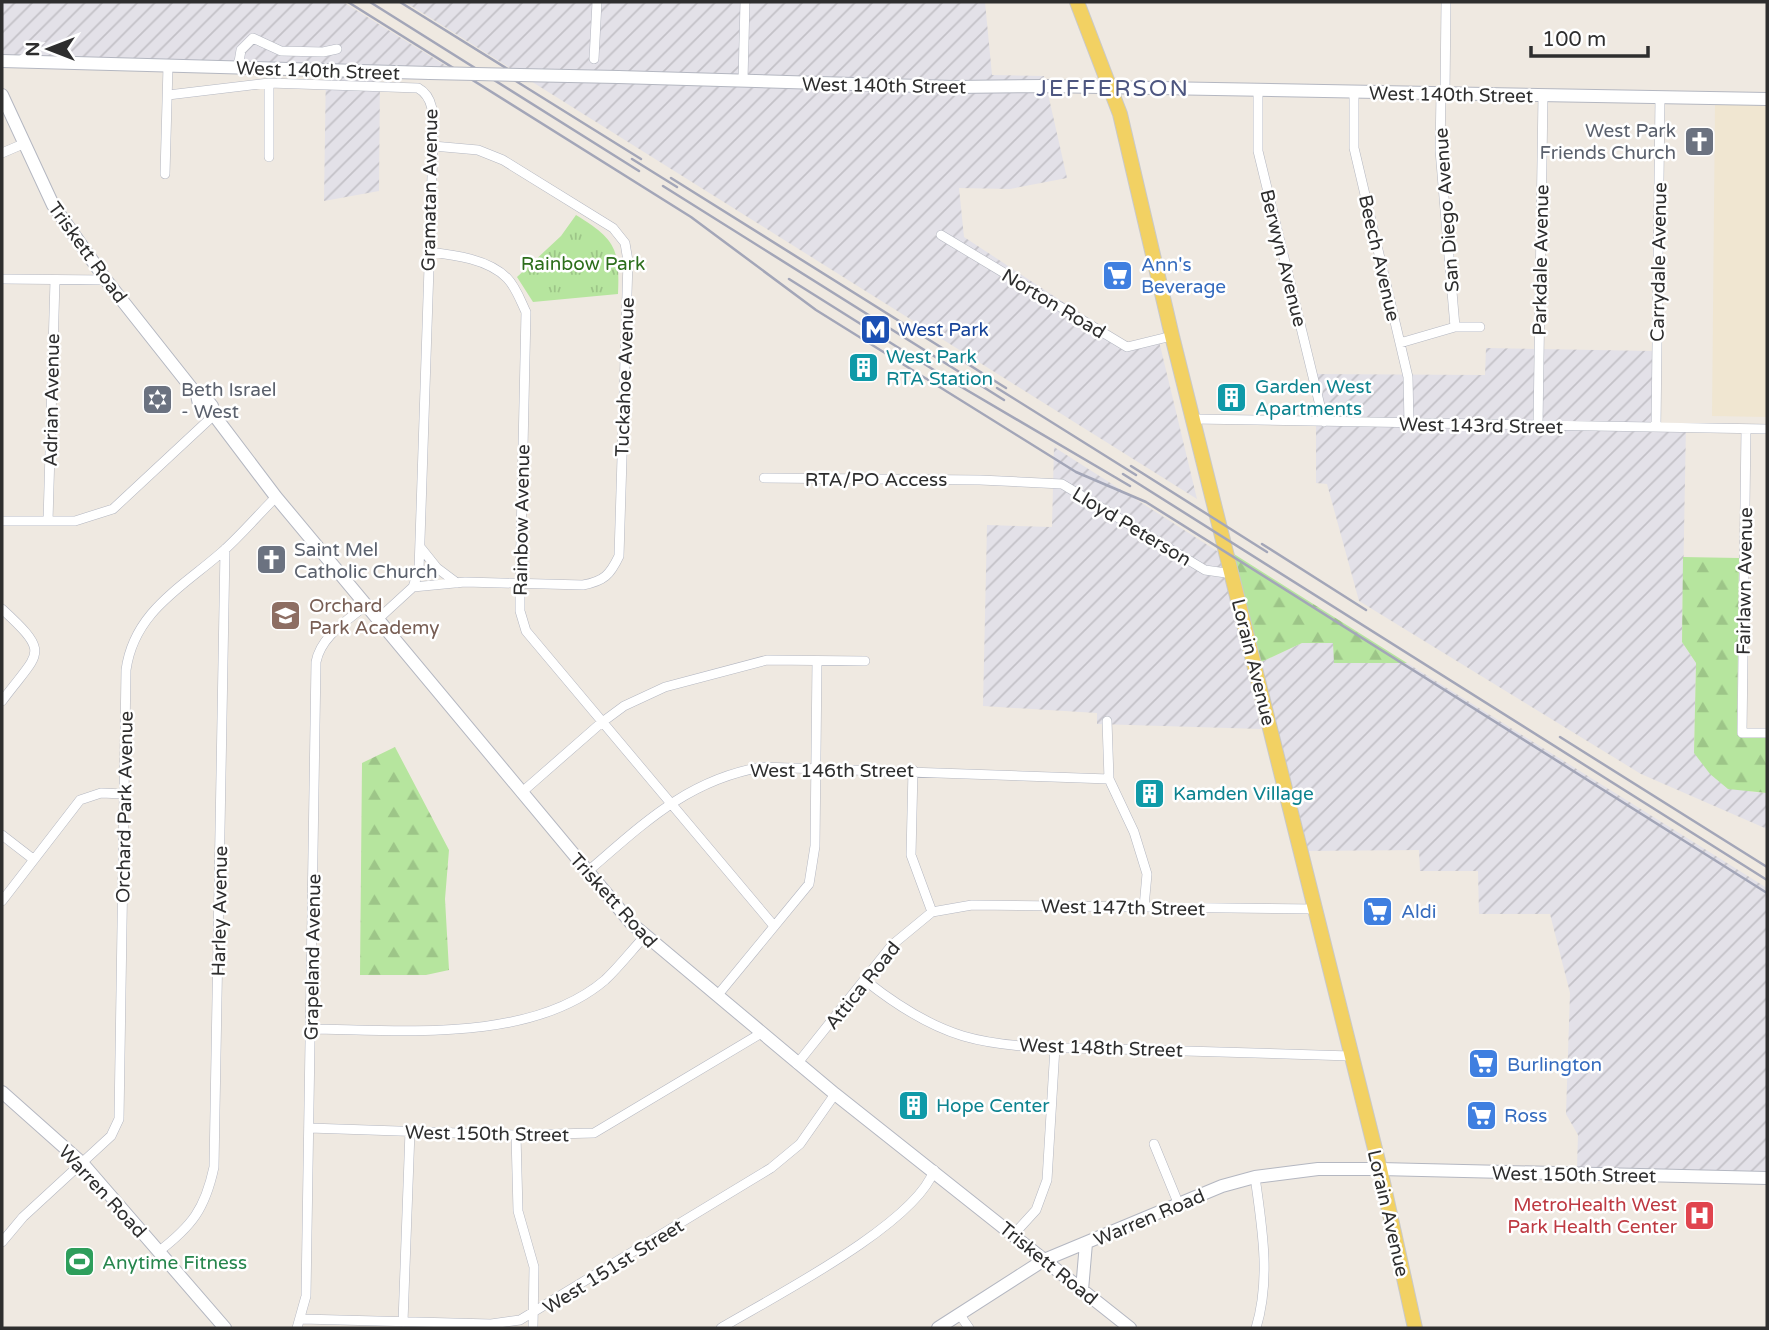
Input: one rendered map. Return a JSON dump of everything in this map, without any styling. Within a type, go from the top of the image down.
[{"type":"main road","name":"Lorain Avenue","points":[[1077,2],[1113,88],[1172,336],[1380,1169],[1415,1328]]},
{"type":"main road","name":"West 140th Street","points":[[2,61],[953,87],[1767,99]]},
{"type":"main road","name":"Triskett Road","points":[[2,95],[53,205],[106,280],[197,395],[199,404],[214,415],[276,497],[377,620],[587,872],[645,936],[763,1032],[797,1064],[1130,1328]]},
{"type":"main road","name":"Warren Road","points":[[2,1092],[83,1164],[225,1328]]},
{"type":"main road","name":"Warren Road","points":[[938,1328],[1044,1260],[1222,1186],[1255,1177],[1318,1169],[1380,1169]]},
{"type":"main road","name":"West 150th Street","points":[[1380,1169],[1767,1178]]},
{"type":"main road","points":[[1082,1290],[1086,1243]]},
{"type":"street","points":[[594,59],[597,2]]},
{"type":"street","points":[[743,80],[745,2]]},
{"type":"street","name":"San Diego Avenue","points":[[1446,2],[1440,150],[1455,327]]},
{"type":"street","points":[[239,68],[240,50],[253,38],[281,51],[323,52],[337,49]]},
{"type":"street","points":[[165,174],[168,66]]},
{"type":"street","points":[[269,83],[269,157]]},
{"type":"street","name":"Gramatan Avenue","points":[[168,95],[269,83],[418,88],[426,92],[432,101],[433,146],[421,548],[413,587]]},
{"type":"street","name":"Berwyn Avenue","points":[[1258,92],[1258,152],[1324,422]]},
{"type":"street","name":"Beech Avenue","points":[[1354,93],[1354,148],[1408,377],[1409,424]]},
{"type":"street","name":"Parkdale Avenue","points":[[1538,425],[1543,95]]},
{"type":"street","name":"Carrydale Avenue","points":[[1656,427],[1660,98]]},
{"type":"street","points":[[2,153],[23,144]]},
{"type":"street","name":"Tuckahoe Avenue","points":[[433,146],[478,150],[503,160],[604,220],[627,249],[619,556],[610,575],[597,582],[583,585],[520,584]]},
{"type":"street","name":"Norton Road","points":[[941,234],[1127,347],[1172,336]]},
{"type":"street","name":"Rainbow Avenue","points":[[429,253],[455,255],[478,262],[507,278],[526,313],[520,584],[520,611],[526,631],[774,926]]},
{"type":"street","points":[[2,279],[106,280]]},
{"type":"street","name":"Adrian Avenue","points":[[48,521],[54,280]]},
{"type":"street","points":[[1400,343],[1455,327],[1480,327]]},
{"type":"street","points":[[2,520],[89,519],[113,509],[214,415]]},
{"type":"street","name":"West 143rd Street","points":[[1194,419],[1767,429]]},
{"type":"street","name":"Fairlawn Avenue","points":[[1746,429],[1742,733],[1767,733]]},
{"type":"street","name":"RTA/PO Access","points":[[764,478],[988,480]]},
{"type":"street","name":"Lloyd Peterson","points":[[988,480],[1062,484],[1205,570],[1233,574]]},
{"type":"street","name":"Orchard Park Avenue","points":[[2,1242],[23,1217],[111,1136],[119,1119],[126,670],[134,636],[153,611],[225,550],[276,497]]},
{"type":"street","points":[[421,548],[437,568],[457,583]]},
{"type":"street","name":"Harley Avenue","points":[[158,1252],[183,1233],[208,1198],[215,1167],[225,550]]},
{"type":"street","points":[[377,620],[413,587],[457,583],[520,584]]},
{"type":"street","name":"Grapeland Avenue","points":[[299,1324],[306,1296],[316,662],[318,650],[327,638],[366,605]]},
{"type":"street","points":[[2,609],[32,636],[37,648],[34,658],[2,701]]},
{"type":"street","points":[[521,793],[624,706],[665,687],[767,660],[866,661]]},
{"type":"street","points":[[717,996],[809,884],[815,846],[817,661]]},
{"type":"street","points":[[1107,721],[1109,779],[1134,832],[1147,874],[1144,907]]},
{"type":"street","name":"West 146th Street","points":[[587,872],[669,802],[697,787],[762,766],[1109,779]]},
{"type":"street","points":[[913,770],[911,855],[932,912]]},
{"type":"street","points":[[2,901],[80,800],[101,793],[124,794]]},
{"type":"street","points":[[2,835],[33,859]]},
{"type":"street","name":"West 147th Street","points":[[932,912],[972,905],[1315,909]]},
{"type":"street","name":"Attica Road","points":[[797,1064],[866,981],[892,945],[932,912]]},
{"type":"street","points":[[311,1029],[457,1030],[507,1023],[564,1004],[604,980],[645,936]]},
{"type":"street","name":"West 148th Street","points":[[866,981],[897,1004],[962,1035],[993,1042],[1055,1047],[1351,1056]]},
{"type":"street","name":"West 150th Street","points":[[309,1128],[516,1135],[594,1133],[763,1032]]},
{"type":"street","points":[[1014,1234],[1036,1210],[1048,1180],[1055,1047]]},
{"type":"street","name":"West 151st Street","points":[[299,1324],[491,1324],[520,1320],[533,1315],[771,1168],[800,1144],[835,1094]]},
{"type":"street","points":[[403,1322],[410,1131]]},
{"type":"street","points":[[516,1135],[518,1211],[534,1267],[533,1328]]},
{"type":"street","points":[[1154,1144],[1180,1205]]},
{"type":"street","points":[[721,1328],[880,1232],[908,1208],[931,1181],[934,1170]]},
{"type":"street","points":[[1255,1177],[1265,1260],[1262,1307],[1256,1328]]},
{"type":"street","points":[[960,1315],[969,1328]]},
{"type":"shaded area","points":[[2,2],[343,2],[464,77],[380,76],[379,191],[324,201],[326,67],[2,57]]},
{"type":"shaded area","points":[[405,2],[985,2],[992,75],[1044,76],[1067,178],[1010,189],[959,188],[964,237],[1124,342],[1133,343],[1158,337],[1197,499]]},
{"type":"shaded area","points":[[1715,104],[1767,105],[1767,417],[1712,416]]},
{"type":"shaded area","points":[[1486,348],[1654,351],[1653,424],[1686,425],[1682,642],[1696,663],[1694,753],[1752,792],[1767,793],[1767,829],[1641,774],[1359,601],[1327,484],[1316,483],[1316,410],[1308,374],[1485,375]]},
{"type":"shaded area","points":[[1054,447],[1220,553],[1261,729],[1097,724],[1097,713],[983,706],[987,525],[1052,527]]},
{"type":"shaded area","points":[[1302,643],[1334,643],[1334,663],[1407,663],[1767,888],[1767,1182],[1577,1168],[1578,1135],[1566,1114],[1570,993],[1550,914],[1479,914],[1478,871],[1420,871],[1419,850],[1305,851],[1259,663]]},
{"type":"green space","name":"Rainbow Park","points":[[576,215],[599,231],[612,246],[618,266],[618,294],[533,302],[517,277],[561,236]]},
{"type":"green space","points":[[1234,554],[1407,663],[1334,663],[1333,643],[1302,643],[1259,663]]},
{"type":"green space","points":[[1683,557],[1739,558],[1737,735],[1767,735],[1767,793],[1728,789],[1710,774],[1694,753],[1696,663],[1682,642]]},
{"type":"green space","points":[[395,747],[449,850],[445,899],[449,970],[426,975],[360,975],[362,763]]},
{"type":"railway","points":[[348,2],[691,217],[816,310],[1076,472],[1146,502],[1767,893]]},
{"type":"railway","points":[[370,2],[639,171]]},
{"type":"railway","points":[[400,2],[522,78]]},
{"type":"railway","points":[[511,78],[641,159]]},
{"type":"railway","points":[[632,159],[677,187]]},
{"type":"railway","points":[[671,178],[1006,388]]},
{"type":"railway","points":[[663,186],[1004,400]]},
{"type":"railway","points":[[789,279],[953,382],[1130,486]]},
{"type":"railway","points":[[997,388],[1136,475]]},
{"type":"railway","points":[[1131,466],[1267,552]]},
{"type":"railway","points":[[1123,474],[1767,880]]},
{"type":"railway","points":[[1262,544],[1366,610]]},
{"type":"railway","points":[[1560,737],[1767,867]]},
{"type":"place","name":"West Park Friends Church","points":[[1699,141]]},
{"type":"place","name":"Ann's Beverage","points":[[1118,275]]},
{"type":"place","name":"West Park","points":[[875,329]]},
{"type":"place","name":"West Park RTA Station","points":[[863,367]]},
{"type":"place","name":"Garden West Apartments","points":[[1232,397]]},
{"type":"place","name":"Beth Israel - West","points":[[158,400]]},
{"type":"place","name":"Saint Mel Catholic Church","points":[[271,560]]},
{"type":"place","name":"Orchard Park Academy","points":[[286,616]]},
{"type":"place","name":"Kamden Village","points":[[1150,793]]},
{"type":"place","name":"Aldi","points":[[1378,911]]},
{"type":"place","name":"Burlington","points":[[1484,1064]]},
{"type":"place","name":"Hope Center","points":[[913,1105]]},
{"type":"place","name":"Ross","points":[[1481,1115]]},
{"type":"place","name":"MetroHealth West Park Health Center","points":[[1700,1215]]},
{"type":"place","name":"Anytime Fitness","points":[[79,1262]]},
{"type":"district","name":"JEFFERSON","points":[[1113,88]]}]
